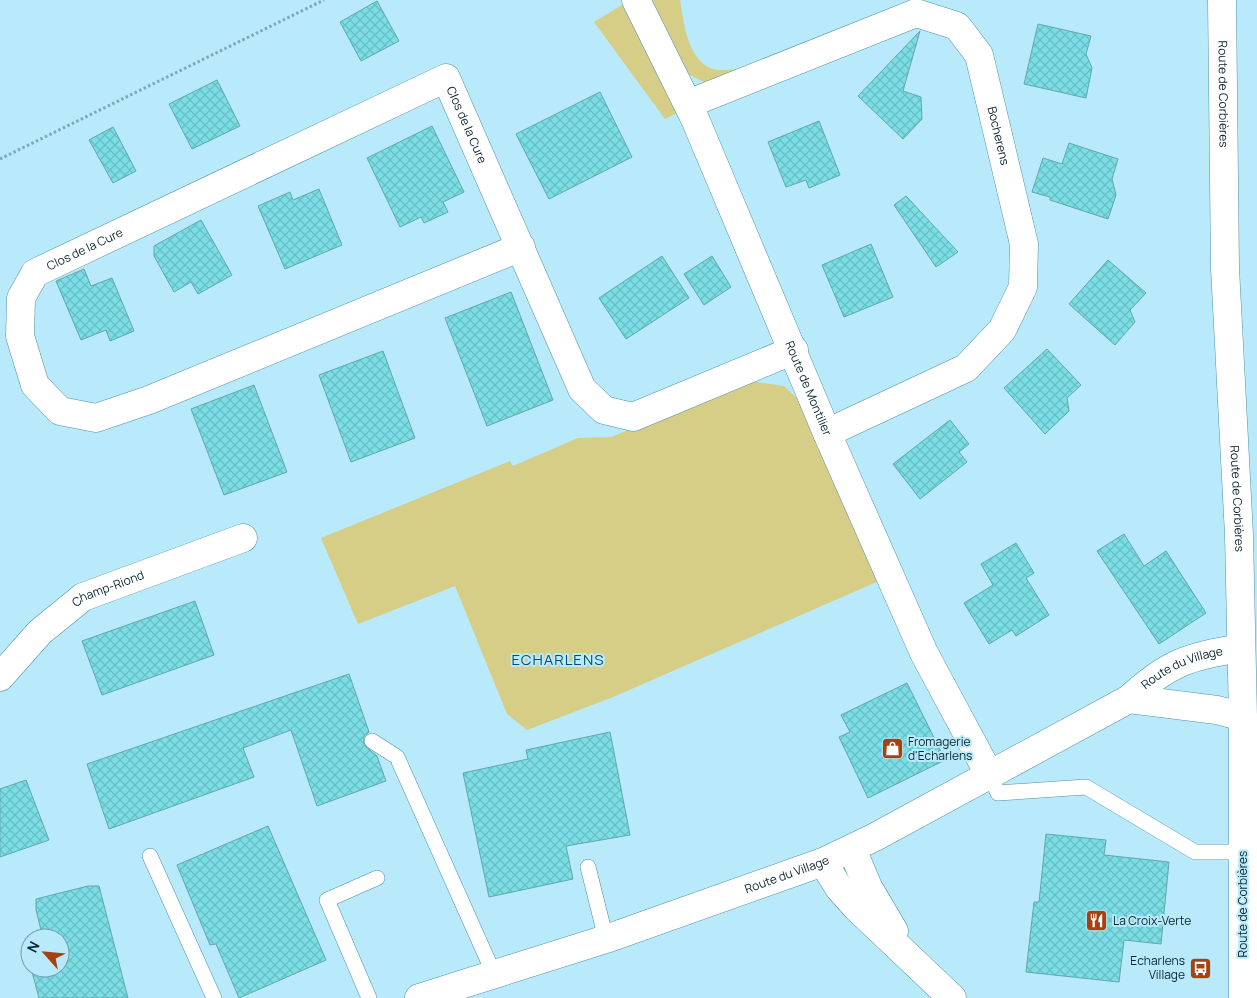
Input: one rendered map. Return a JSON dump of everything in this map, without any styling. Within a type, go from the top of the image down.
[{"type":"street","name":"Route de Montilier","points":[[636,0],[688,104],[794,350],[827,433],[924,653],[989,774]]},
{"type":"street","name":"Route de Corbières","points":[[1222,0],[1226,268],[1240,535],[1249,610],[1241,648],[1243,717],[1242,998]]},
{"type":"street","name":"Bocherens","points":[[688,104],[916,13],[956,26],[979,55],[1024,244],[1023,287],[1002,330],[966,368],[827,433]]},
{"type":"street","name":"Clos de la Cure","points":[[521,247],[149,400],[96,418],[60,411],[35,385],[20,336],[22,298],[36,273],[446,78],[521,247],[582,390],[604,410],[633,417],[794,350]]},
{"type":"street","name":"Champ-Riond","points":[[0,677],[40,632],[83,597],[243,538]]},
{"type":"street","name":"Route du Village","points":[[419,998],[606,939],[823,862],[852,849],[1129,699],[1154,676],[1172,666],[1204,655],[1241,648]]},
{"type":"street","name":"Route du Village","points":[[1129,699],[1217,710],[1243,717]]},
{"type":"street","points":[[852,849],[868,886],[912,960]]},
{"type":"street","points":[[823,862],[839,888],[857,908],[952,998]]},
{"type":"lane","points":[[372,741],[397,757],[494,974]]},
{"type":"lane","points":[[989,774],[998,793],[1086,788],[1195,852],[1243,852]]},
{"type":"lane","points":[[150,856],[214,998]]},
{"type":"lane","points":[[588,867],[606,939]]},
{"type":"lane","points":[[370,998],[326,900],[377,878]]},
{"type":"path","points":[[0,159],[324,0]]},
{"type":"shaded area","points":[[646,0],[680,0],[691,48],[702,63],[717,70],[742,69],[722,81],[704,82],[688,74]]},
{"type":"shaded area","points":[[627,2],[679,112],[665,119],[594,22]]},
{"type":"shaded area","points":[[751,381],[784,386],[805,406],[879,581],[613,697],[527,730],[507,714],[455,586],[358,624],[321,538],[510,461],[513,466],[578,438],[611,437]]},
{"type":"building","points":[[377,1],[399,41],[361,61],[340,22]]},
{"type":"building","points":[[1038,24],[1091,36],[1086,54],[1092,68],[1086,98],[1024,84]]},
{"type":"building","points":[[920,31],[903,91],[921,97],[922,119],[903,139],[858,96]]},
{"type":"building","points":[[217,80],[240,126],[192,149],[169,104]]},
{"type":"building","points":[[600,92],[632,157],[549,199],[516,134]]},
{"type":"building","points":[[819,121],[840,175],[809,188],[806,180],[786,187],[768,142]]},
{"type":"building","points":[[432,126],[464,192],[443,202],[448,212],[424,223],[421,217],[400,227],[367,158]]},
{"type":"building","points":[[113,127],[136,171],[113,183],[89,140]]},
{"type":"building","points":[[1069,143],[1118,159],[1112,179],[1116,195],[1108,219],[1050,200],[1050,197],[1032,192],[1043,158],[1062,164]]},
{"type":"building","points":[[319,189],[342,245],[285,269],[258,206],[290,192],[293,200]]},
{"type":"building","points":[[906,196],[958,252],[936,267],[894,205]]},
{"type":"building","points":[[201,220],[232,275],[198,294],[191,282],[174,292],[154,256],[154,246]]},
{"type":"building","points":[[871,244],[893,297],[844,317],[822,265]]},
{"type":"building","points":[[662,256],[689,298],[626,339],[599,298]]},
{"type":"building","points":[[712,256],[731,287],[704,305],[684,274]]},
{"type":"building","points":[[1108,260],[1146,293],[1130,310],[1135,322],[1115,345],[1069,304]]},
{"type":"building","points":[[84,269],[91,286],[112,278],[134,331],[110,341],[106,330],[81,340],[56,281]]},
{"type":"building","points":[[511,292],[553,400],[487,426],[445,318]]},
{"type":"building","points":[[1047,349],[1081,385],[1067,398],[1069,411],[1045,434],[1004,388]]},
{"type":"building","points":[[383,351],[415,438],[351,462],[319,375]]},
{"type":"building","points":[[254,385],[287,472],[224,495],[191,409]]},
{"type":"building","points":[[950,420],[969,444],[959,452],[967,462],[920,499],[893,464]]},
{"type":"building","points":[[1124,534],[1144,566],[1166,551],[1206,613],[1159,644],[1097,551]]},
{"type":"building","points":[[1016,543],[1034,573],[1026,578],[1049,615],[1016,636],[1012,630],[989,644],[964,603],[993,585],[981,564]]},
{"type":"building","points":[[195,601],[214,655],[102,695],[82,641]]},
{"type":"building","points":[[349,674],[369,732],[364,736],[364,745],[377,756],[386,781],[317,806],[291,730],[243,748],[254,777],[109,829],[87,764]]},
{"type":"building","name":"Fromagerie d'Echarlens","points":[[907,683],[945,760],[868,798],[839,737],[850,732],[841,715]]},
{"type":"building","points":[[610,732],[630,835],[566,846],[573,879],[489,897],[463,773],[528,759],[526,750]]},
{"type":"building","points":[[26,780],[49,840],[0,857],[0,789]]},
{"type":"building","points":[[268,826],[326,960],[239,998],[216,944],[210,945],[177,865]]},
{"type":"building","name":"La Croix-Verte","points":[[1046,834],[1106,840],[1104,855],[1169,862],[1161,944],[1124,940],[1119,982],[1026,972],[1034,902],[1039,902]]},
{"type":"building","points":[[88,886],[99,886],[128,998],[39,998],[34,978],[70,978],[70,928],[40,928],[36,910],[36,899]]},
{"type":"place","name":"Fromagerie d'Echarlens","points":[[892,749]]},
{"type":"place","name":"La Croix-Verte","points":[[1097,921]]},
{"type":"place","name":"Echarlens Village","points":[[1201,968]]},
{"type":"district","name":"ECHARLENS","points":[[558,660]]}]
